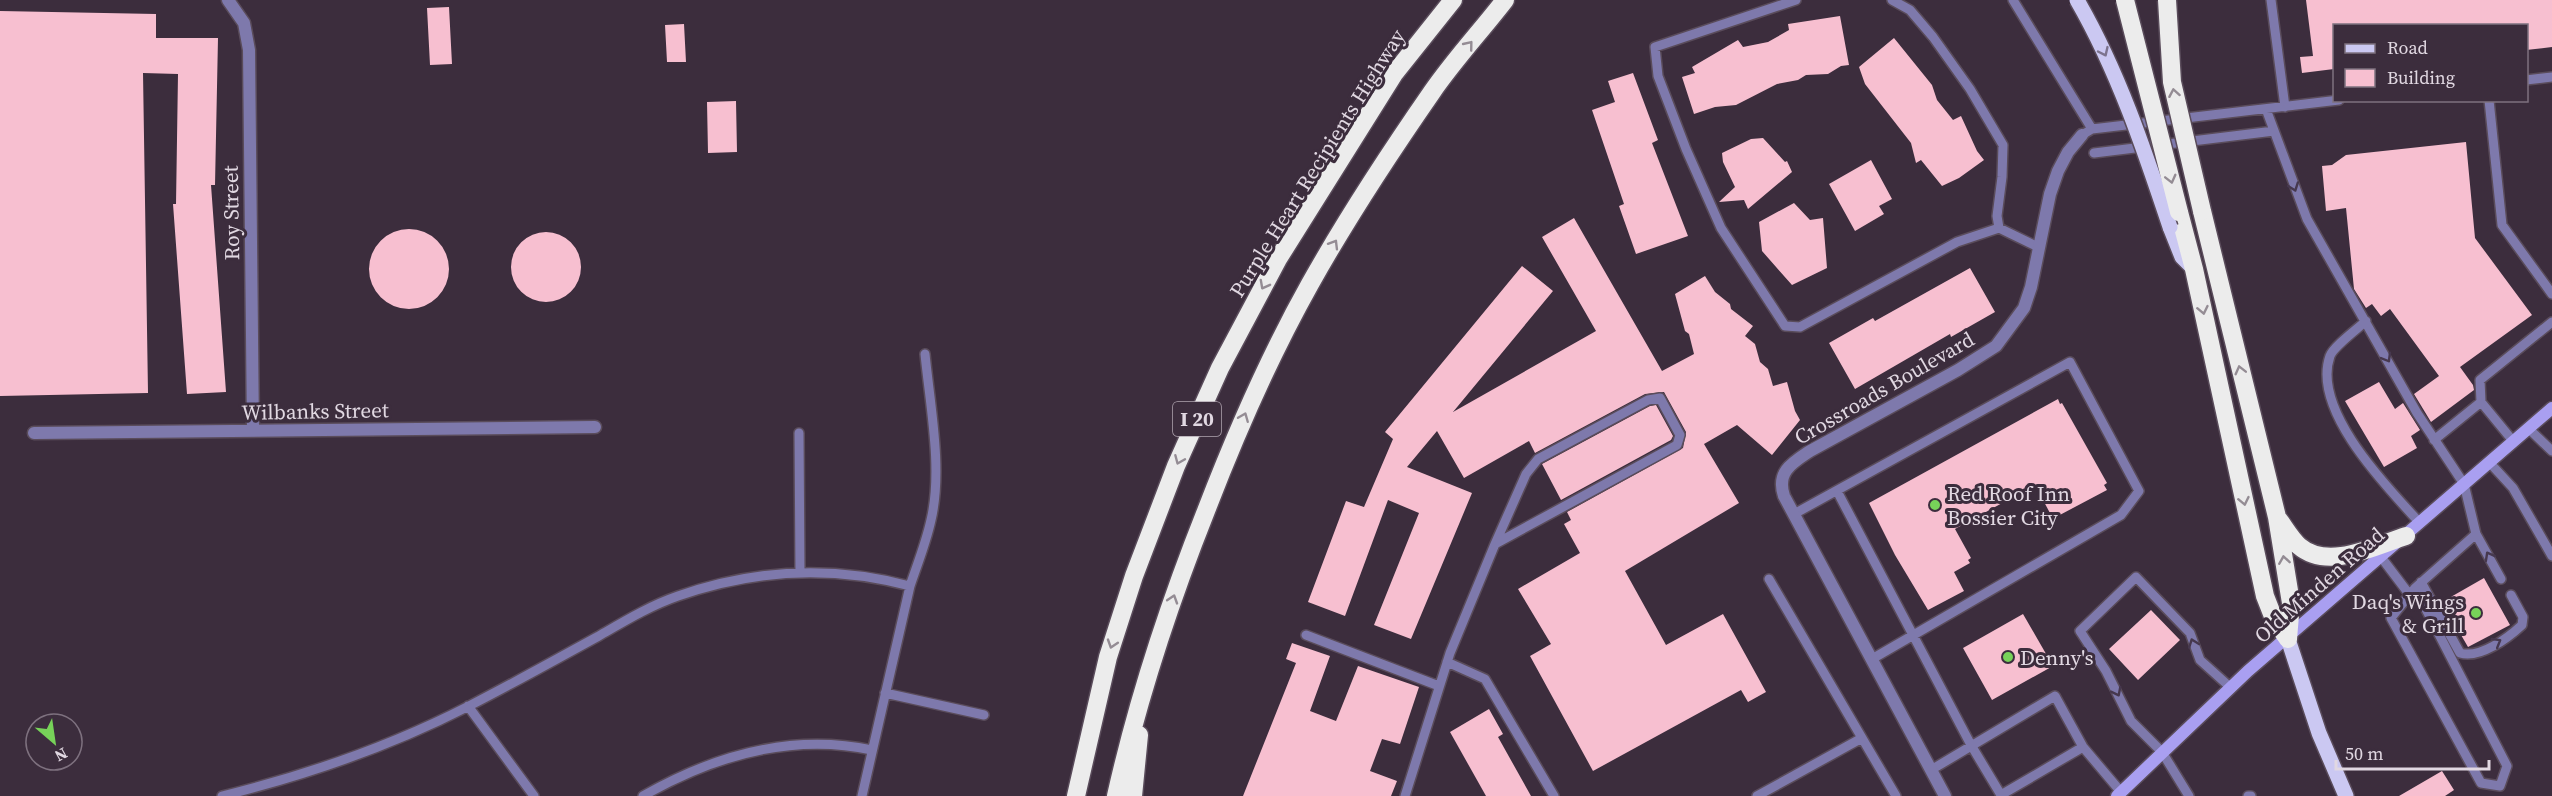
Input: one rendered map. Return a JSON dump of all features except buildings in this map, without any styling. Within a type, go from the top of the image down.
[{"type":"highway","name":"Purple Heart Recipients Highway","points":[[1076,796],[1108,657],[1134,576],[1185,447],[1220,368],[1278,259],[1394,74],[1453,0]]},
{"type":"highway","name":"I 20","points":[[1116,796],[1141,697],[1178,581],[1251,399],[1316,274],[1362,196],[1433,90],[1505,0]]},
{"type":"highway","points":[[2125,0],[2174,219],[2194,269],[2265,596],[2274,619],[2288,639]]},
{"type":"highway","points":[[2167,0],[2172,82],[2277,517],[2291,603],[2288,639]]},
{"type":"highway","points":[[2277,517],[2298,545],[2310,553],[2331,557],[2406,536]]},
{"type":"highway","points":[[1133,796],[1138,761],[1141,697]]},
{"type":"main road","points":[[2077,0],[2105,53],[2174,219]]},
{"type":"main road","name":"Old Minden Road","points":[[2119,794],[2230,687],[2288,639],[2528,428],[2550,412]]},
{"type":"main road","points":[[2288,639],[2319,733],[2346,796]]},
{"type":"street","name":"Roy Street","points":[[228,0],[244,23],[249,50],[253,431]]},
{"type":"street","name":"Crossroads Boulevard","points":[[1945,796],[1794,514],[1781,486],[1782,476],[1788,467],[1810,452],[1958,370],[1995,346],[2024,308],[2058,171],[2068,152],[2087,132]]},
{"type":"street","name":"Wilbanks Street","points":[[34,433],[595,428]]},
{"type":"lane","points":[[1796,0],[1655,46],[1658,76],[1686,149],[1721,228],[1785,326],[1800,327],[1957,242],[1999,228],[2038,246]]},
{"type":"lane","points":[[1892,0],[1910,10],[1933,37],[1970,89],[2003,145],[1997,216],[1999,228]]},
{"type":"lane","points":[[2013,0],[2087,132],[2333,101]]},
{"type":"lane","points":[[2271,0],[2285,106]]},
{"type":"lane","points":[[2528,80],[2552,78]]},
{"type":"lane","points":[[2489,102],[2502,225],[2552,294]]},
{"type":"lane","points":[[2266,109],[2307,219],[2434,440],[2464,484],[2476,534],[2501,579]]},
{"type":"lane","points":[[2094,153],[2274,131]]},
{"type":"lane","points":[[2366,321],[2330,354],[2326,380],[2332,404],[2366,464],[2420,523]]},
{"type":"lane","points":[[2513,441],[2481,402],[2480,380],[2552,322]]},
{"type":"lane","points":[[862,796],[910,586],[932,520],[935,495],[933,429],[925,354]]},
{"type":"lane","points":[[1794,514],[2070,362],[2139,491],[2121,515],[1872,659]]},
{"type":"lane","points":[[1404,796],[1447,662],[1495,544],[1526,474],[1538,459],[1648,400],[1660,398],[1680,435],[1677,445],[1495,544]]},
{"type":"lane","points":[[2434,440],[2481,402]]},
{"type":"lane","points":[[2528,428],[2552,451]]},
{"type":"lane","points":[[799,433],[800,573]]},
{"type":"lane","points":[[2489,462],[2513,488],[2552,556]]},
{"type":"lane","points":[[1837,491],[1971,744],[2001,795],[2083,747]]},
{"type":"lane","points":[[2415,588],[2507,766],[2500,786],[2481,783],[2391,618],[2415,588],[2476,534]]},
{"type":"lane","points":[[2381,557],[2415,588],[2460,653],[2467,656],[2477,654],[2522,625],[2523,617],[2511,595]]},
{"type":"lane","points":[[222,796],[314,771],[374,749],[468,706],[642,612],[677,596],[720,583],[766,575],[821,571],[861,574],[910,586]]},
{"type":"lane","points":[[2189,796],[2162,752],[2131,721],[2106,671],[2080,631],[2136,577],[2190,633],[2200,660],[2230,687]]},
{"type":"lane","points":[[1769,579],[1896,796]]},
{"type":"lane","points":[[1306,635],[1439,686]]},
{"type":"lane","points":[[2457,671],[2467,656]]},
{"type":"lane","points":[[1447,662],[1485,679],[1554,796]]},
{"type":"lane","points":[[885,693],[984,714]]},
{"type":"lane","points":[[1931,770],[1971,744],[2055,696],[2083,747],[2119,794]]},
{"type":"lane","points":[[468,706],[534,796]]},
{"type":"lane","points":[[1757,796],[1862,738]]},
{"type":"lane","points":[[644,796],[675,778],[726,758],[766,748],[806,743],[845,744],[872,750]]},
{"type":"place","name":"Red Roof Inn Bossier City","points":[[1935,505]]},
{"type":"place","name":"Daq's Wings & Grill","points":[[2476,613]]},
{"type":"place","name":"Denny's","points":[[2008,657]]}]
